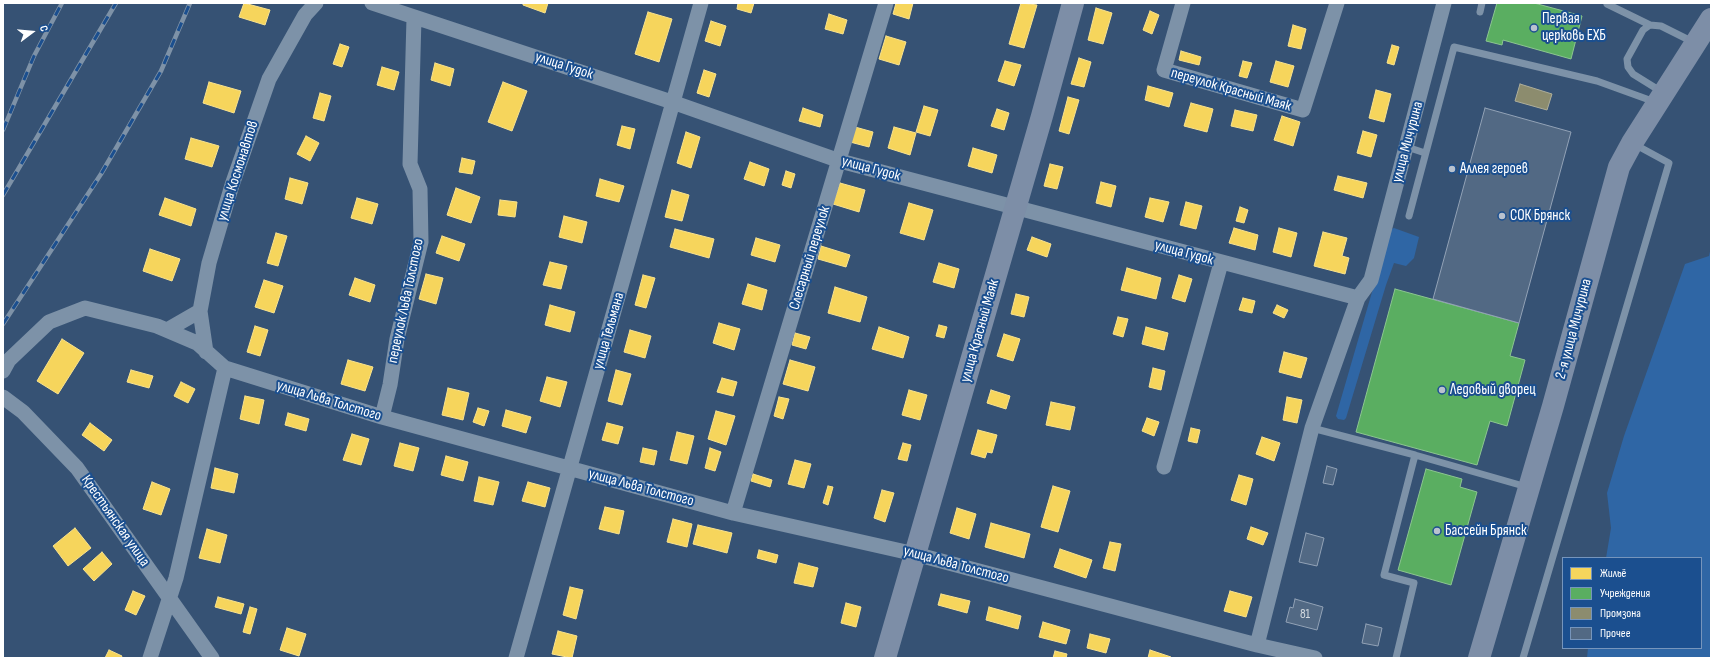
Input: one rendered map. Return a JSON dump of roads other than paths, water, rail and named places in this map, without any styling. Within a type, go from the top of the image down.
[{"type":"main road","name":"улица Красный Маяк","points":[[885,658],[1073,3]]},
{"type":"main road","name":"2-я улица Мичурина","points":[[1479,658],[1529,488],[1619,167],[1632,143],[1711,19]]},
{"type":"street","name":"улица Космонавтов","points":[[206,352],[200,311],[209,263],[232,185],[269,79],[304,15],[316,3]]},
{"type":"street","name":"улица Гудок","points":[[372,3],[673,102],[840,161],[1358,298]]},
{"type":"street","name":"улица Тельмана","points":[[516,658],[571,469],[702,3]]},
{"type":"street","name":"Слесарный переулок","points":[[733,513],[840,161],[886,3]]},
{"type":"street","name":"переулок Красный Маяк","points":[[1183,3],[1164,70],[1304,110],[1337,3]]},
{"type":"street","name":"улица Мичурина","points":[[1358,298],[1371,280],[1444,3]]},
{"type":"street","name":"переулок Льва Толстого","points":[[382,417],[390,385],[397,339],[421,242],[420,189],[410,164],[414,18]]},
{"type":"street","points":[[1164,467],[1221,263]]},
{"type":"street","points":[[1257,645],[1312,428],[1358,298]]},
{"type":"street","name":"улица Льва Толстого","points":[[3,371],[9,360],[49,322],[85,308],[157,326],[167,330],[196,344],[225,368],[382,417],[733,513],[915,554],[1257,645],[1280,655],[1315,658]]},
{"type":"street","points":[[167,330],[200,311]]},
{"type":"street","points":[[150,658],[176,578],[225,368]]},
{"type":"street","name":"Крестьянская улица","points":[[3,397],[23,412],[77,468],[212,658]]},
{"type":"lane","points":[[1480,12],[1482,3]]},
{"type":"lane","points":[[1608,3],[1607,4],[1650,25],[1661,26],[1695,43]]},
{"type":"lane","points":[[1650,25],[1643,30],[1627,59],[1628,67],[1633,74],[1661,98]]},
{"type":"lane","points":[[1409,216],[1454,47],[1661,98]]},
{"type":"lane","points":[[1523,658],[1669,163],[1632,143]]},
{"type":"lane","points":[[1407,147],[1425,153]]},
{"type":"lane","points":[[1312,428],[1415,455],[1529,488]]},
{"type":"lane","points":[[1396,658],[1414,583],[1384,575],[1415,455]]},
{"type":"railway","points":[[3,130],[34,56],[62,3]]},
{"type":"railway","points":[[3,195],[116,3]]},
{"type":"railway","points":[[3,324],[101,174],[161,71],[190,3]]},
{"type":"place","name":"Первая церковь ЕХБ","points":[[1534,28]]},
{"type":"place","name":"Аллея героев","points":[[1452,169]]},
{"type":"place","name":"СОК Брянск","points":[[1502,216]]},
{"type":"place","name":"Ледовый дворец","points":[[1442,390]]},
{"type":"place","name":"Бассейн Брянск","points":[[1437,531]]}]
